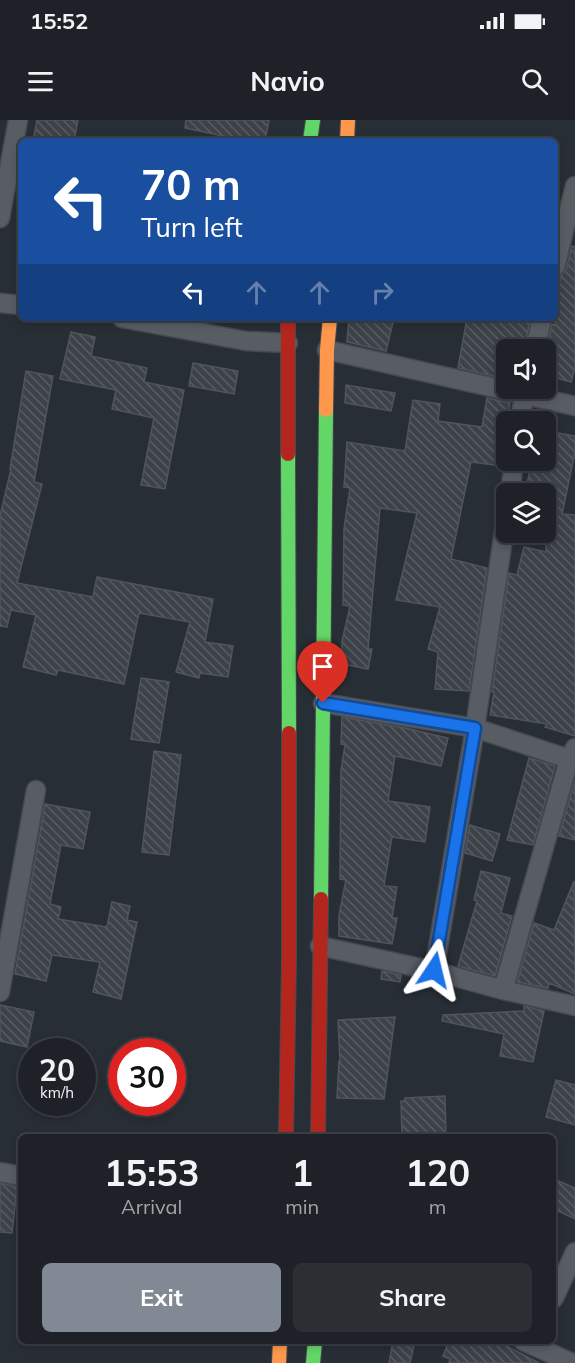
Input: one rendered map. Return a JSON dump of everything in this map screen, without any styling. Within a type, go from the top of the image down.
[{"type":"highway","points":[[310,138],[313,120]]},
{"type":"highway","points":[[346,138],[348,120]]},
{"type":"highway","points":[[286,1134],[289,960],[288,321]]},
{"type":"highway","points":[[318,1134],[327,350],[330,321]]},
{"type":"highway","points":[[279,1344],[279,1363]]},
{"type":"highway","points":[[314,1363],[315,1344]]},
{"type":"street","points":[[0,218],[18,120]]},
{"type":"street","points":[[558,255],[575,186]]},
{"type":"street","points":[[0,303],[18,305]]},
{"type":"street","points":[[138,321],[246,341],[288,343]]},
{"type":"street","points":[[537,339],[541,321]]},
{"type":"street","points":[[327,350],[496,385]]},
{"type":"street","points":[[552,399],[575,406]]},
{"type":"street","points":[[434,970],[475,728],[502,543]]},
{"type":"street","points":[[323,703],[475,728],[573,756],[503,990]]},
{"type":"street","points":[[0,992],[36,790]]},
{"type":"street","points":[[320,946],[434,970],[503,990],[575,1006]]},
{"type":"street","points":[[0,1172],[18,1175]]},
{"type":"street","points":[[556,1294],[575,1252]]},
{"type":"street","points":[[533,1344],[572,1363]]},
{"type":"building","points":[[37,120],[78,120],[75,138],[34,138]]},
{"type":"building","points":[[186,120],[269,120],[266,138],[233,138],[185,128]]},
{"type":"building","points":[[572,246],[575,247],[575,368],[571,382],[556,378],[556,339],[549,339],[552,324],[555,325],[555,321],[558,321],[558,288],[561,276],[566,270]]},
{"type":"building","points":[[349,321],[393,322],[386,351],[347,342]]},
{"type":"building","points":[[466,321],[530,321],[526,339],[496,339],[496,377],[458,368]]},
{"type":"building","points":[[71,332],[95,337],[91,356],[147,368],[144,382],[184,390],[165,489],[141,485],[154,418],[112,409],[116,390],[60,379]]},
{"type":"building","points":[[193,363],[238,371],[234,394],[189,386]]},
{"type":"building","points":[[26,371],[53,376],[34,482],[42,484],[17,583],[93,597],[97,577],[213,599],[205,642],[233,646],[228,677],[200,673],[199,678],[176,672],[190,622],[139,613],[124,684],[58,670],[56,675],[23,667],[36,615],[11,610],[7,627],[0,626],[0,516],[11,469]]},
{"type":"building","points":[[346,385],[395,393],[391,411],[345,403]]},
{"type":"building","points":[[487,398],[510,403],[508,411],[496,411],[496,465],[471,462],[451,559],[487,568],[469,691],[435,689],[438,652],[428,649],[440,607],[396,600],[417,513],[380,508],[368,649],[372,649],[368,669],[342,664],[342,641],[350,606],[343,605],[344,529],[350,488],[344,487],[347,442],[405,451],[413,400],[440,404],[438,421],[482,427]]},
{"type":"building","points":[[556,433],[575,436],[575,452],[562,514],[575,515],[575,736],[545,727],[547,724],[490,715],[509,573],[517,575],[524,547],[546,552],[546,543],[556,543],[556,483],[527,483],[530,471],[556,471]]},
{"type":"building","points":[[141,678],[169,682],[159,743],[131,739]]},
{"type":"building","points":[[342,717],[448,738],[441,766],[395,756],[388,801],[430,807],[425,842],[392,837],[384,886],[397,887],[392,918],[397,918],[392,944],[339,936],[339,915],[346,880],[340,879],[341,770],[345,745],[341,744]]},
{"type":"building","points":[[154,751],[181,755],[169,855],[142,852]]},
{"type":"building","points":[[529,758],[555,766],[533,845],[507,840]]},
{"type":"building","points":[[575,780],[575,840],[559,836]]},
{"type":"building","points":[[45,804],[90,812],[83,849],[61,845],[50,904],[61,907],[58,919],[107,927],[112,902],[130,906],[127,920],[137,922],[121,999],[93,992],[100,962],[52,955],[46,981],[15,974]]},
{"type":"building","points":[[470,825],[500,834],[492,861],[465,853]]},
{"type":"building","points":[[481,871],[510,878],[501,913],[512,916],[495,976],[458,966],[477,901],[474,900]]},
{"type":"building","points":[[574,881],[575,994],[549,983],[548,988],[517,982],[534,923],[554,930]]},
{"type":"building","points":[[382,971],[401,975],[400,982],[381,979]]},
{"type":"building","points":[[0,1005],[34,1012],[29,1038],[18,1038],[18,1045],[0,1041]]},
{"type":"building","points":[[524,1006],[544,1011],[533,1062],[500,1056],[504,1034],[442,1021],[443,1015],[524,1011]]},
{"type":"building","points":[[395,1017],[384,1099],[337,1098],[340,1061],[338,1020]]},
{"type":"building","points":[[556,1080],[575,1085],[575,1125],[546,1117]]},
{"type":"building","points":[[445,1096],[446,1134],[402,1134],[401,1101],[405,1098]]},
{"type":"building","points":[[556,1180],[575,1188],[575,1219],[556,1210]]},
{"type":"building","points":[[0,1183],[17,1187],[12,1233],[0,1232]]},
{"type":"building","points":[[392,1344],[414,1344],[410,1363],[389,1363]]},
{"type":"building","points":[[448,1344],[503,1344],[539,1363],[449,1363],[450,1359],[443,1356]]},
{"type":"traffic: fast","points":[[310,138],[313,120]]},
{"type":"traffic: fast","points":[[321,899],[326,410]]},
{"type":"traffic: fast","points":[[288,454],[289,733]]},
{"type":"traffic: fast","points":[[313,1363],[315,1344]]},
{"type":"traffic: slow","points":[[347,138],[348,120]]},
{"type":"traffic: slow","points":[[326,410],[330,321]]},
{"type":"traffic: slow","points":[[279,1363],[280,1344]]},
{"type":"traffic: jam","points":[[288,321],[288,454]]},
{"type":"traffic: jam","points":[[286,1134],[289,733]]},
{"type":"traffic: jam","points":[[318,1134],[321,899]]},
{"type":"route","points":[[323,703],[475,728],[434,970]]}]
